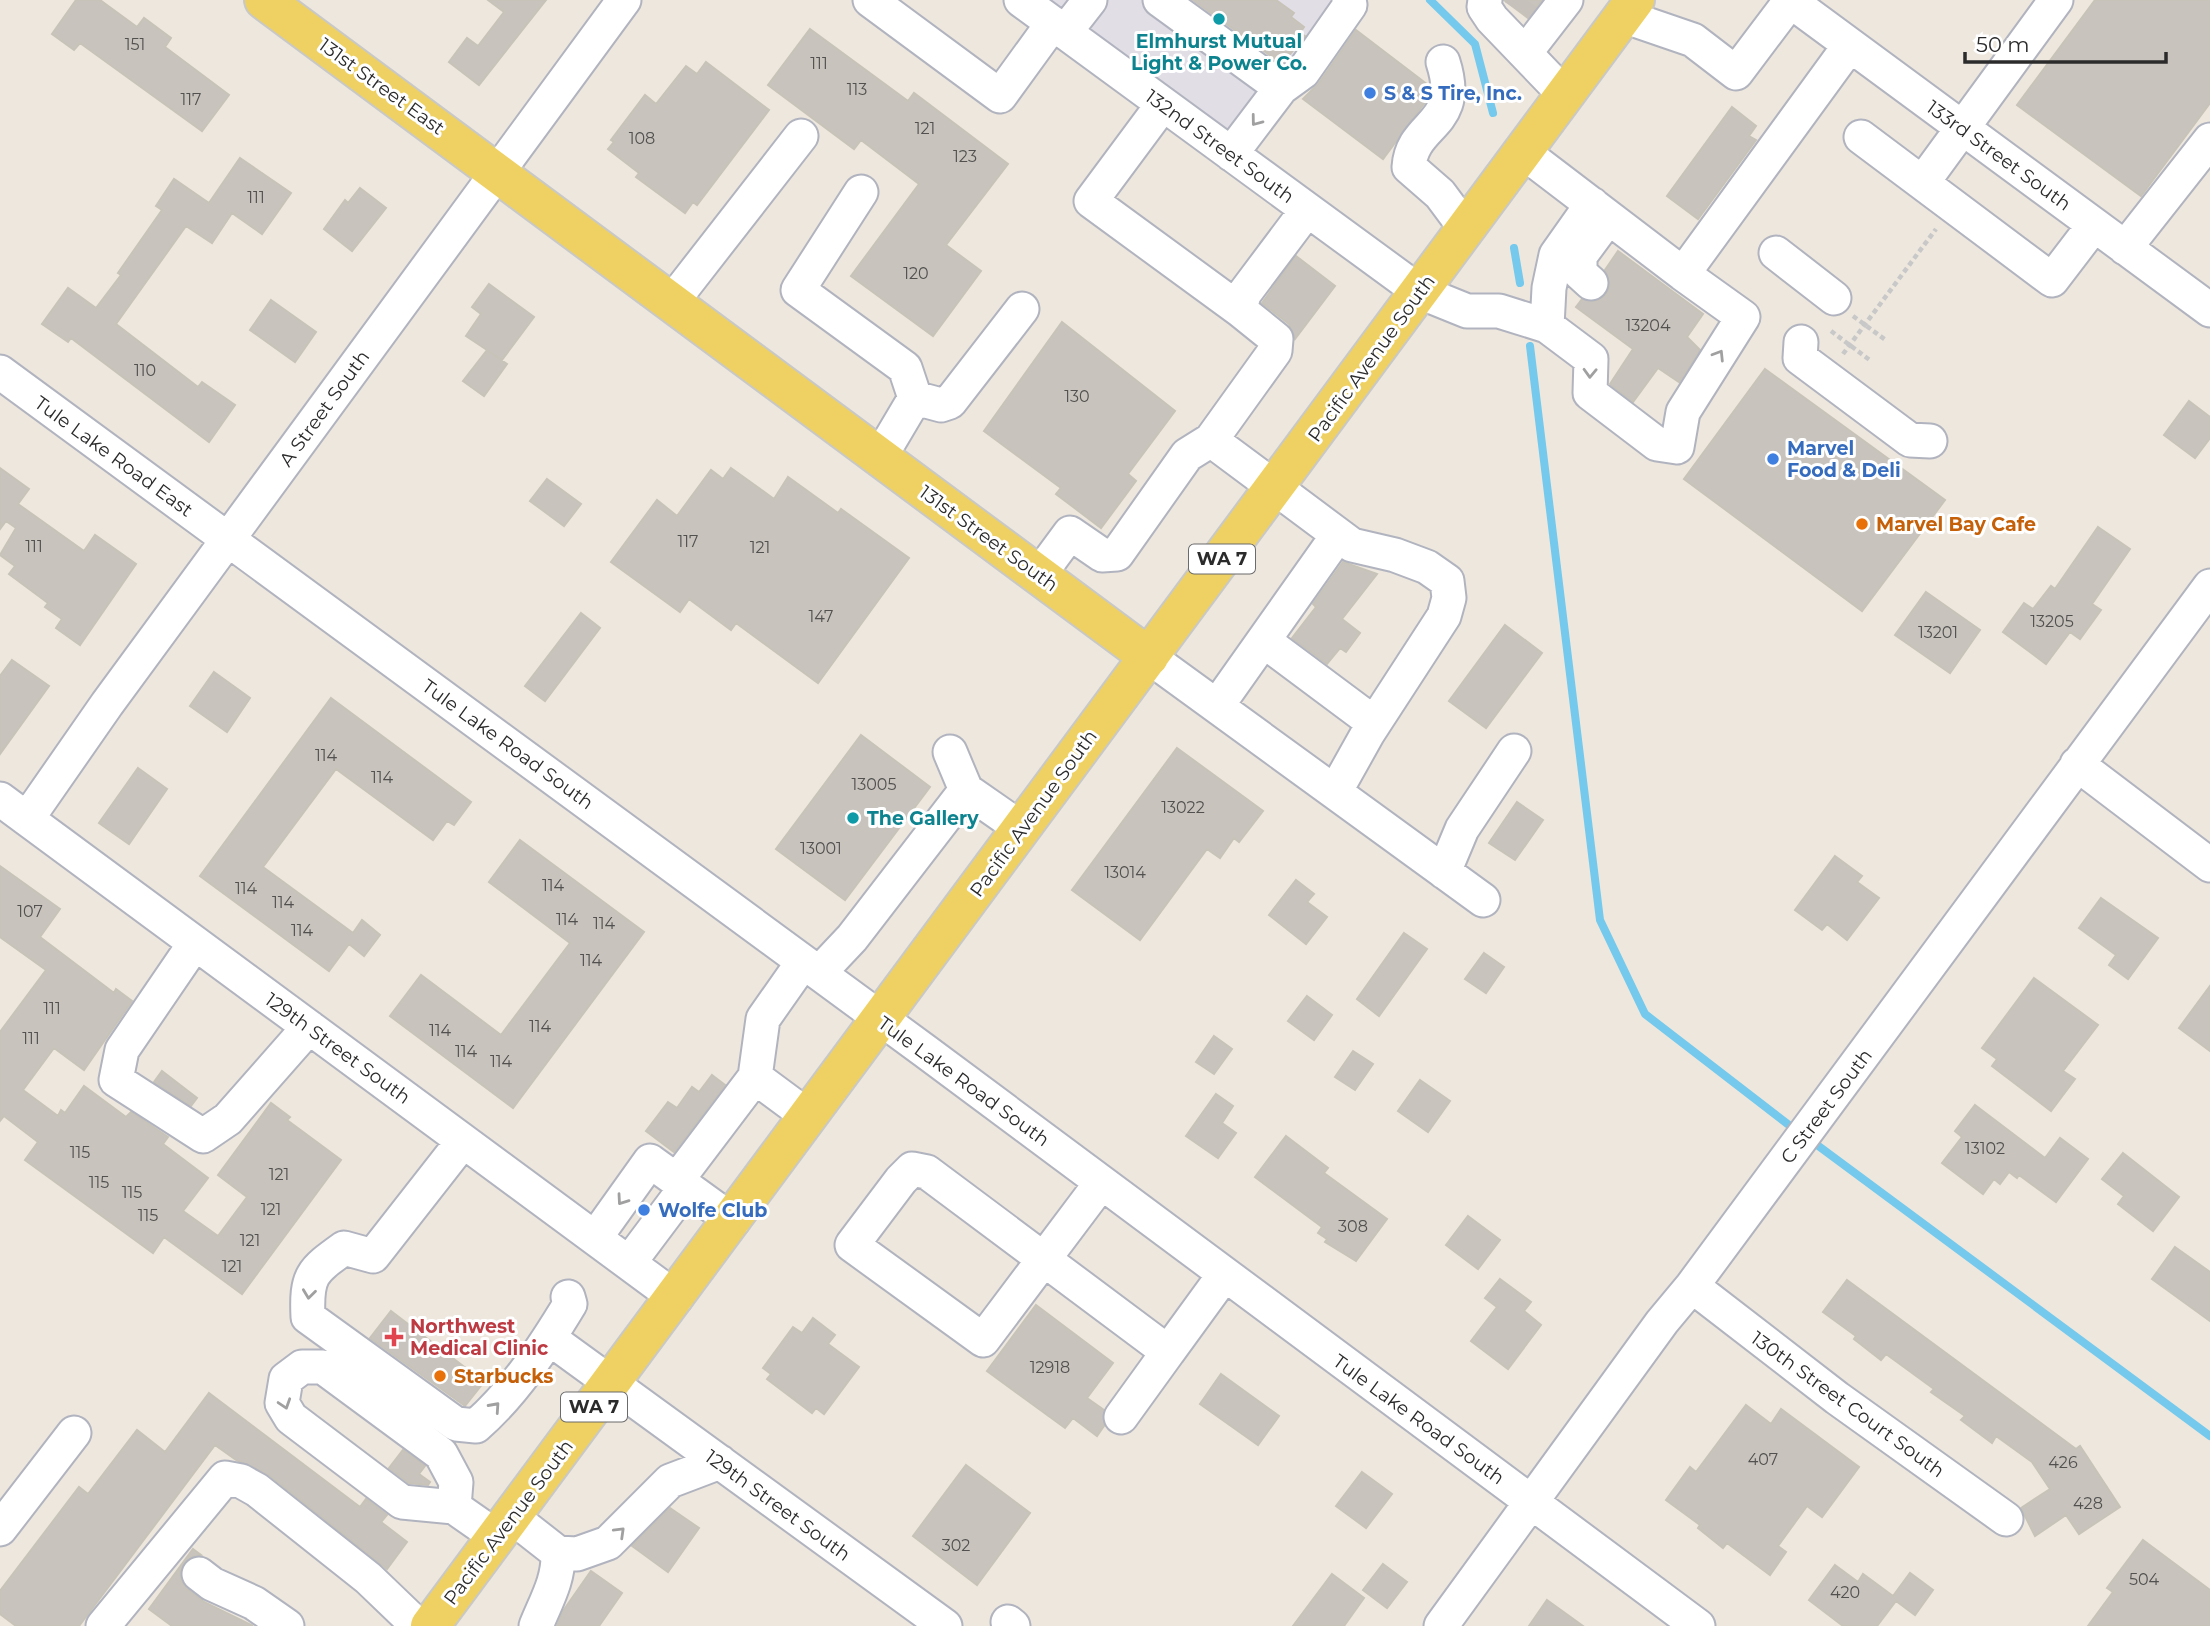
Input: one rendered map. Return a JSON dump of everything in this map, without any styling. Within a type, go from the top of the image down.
[{"type":"main road","name":"131st Street East","points":[[264,0],[499,173]]},
{"type":"main road","name":"Pacific Avenue South","points":[[430,1626],[676,1298],[1629,8]]},
{"type":"main road","name":"131st Street South","points":[[499,173],[1149,657]]},
{"type":"street","name":"A Street South","points":[[27,819],[624,0]]},
{"type":"street","points":[[870,0],[1000,96],[1059,28],[1090,0]]},
{"type":"street","name":"132nd Street South","points":[[1021,0],[1420,292],[1466,311],[1499,311],[1547,326],[1591,359],[1590,393],[1657,444],[1677,447],[1683,412],[1743,317],[1683,274]]},
{"type":"street","points":[[1160,0],[1281,88]]},
{"type":"street","points":[[1231,154],[1281,88],[1303,72],[1350,5],[1349,0]]},
{"type":"street","points":[[1485,0],[1484,7],[1516,32],[1565,94]]},
{"type":"street","points":[[1516,32],[1566,0]]},
{"type":"street","points":[[1629,8],[1693,40],[1736,73],[1790,0]]},
{"type":"street","name":"133rd Street South","points":[[1790,0],[2210,310]]},
{"type":"street","points":[[1923,182],[2056,0]]},
{"type":"street","points":[[1523,152],[1683,274],[1850,45]]},
{"type":"street","points":[[1443,62],[1450,86],[1447,105],[1416,147],[1409,167],[1440,194],[1466,229]]},
{"type":"street","points":[[1039,575],[1070,533],[1102,555],[1117,554],[1187,456],[1211,440],[1275,351],[1276,339],[1091,201],[1163,104]]},
{"type":"street","points":[[671,303],[801,136]]},
{"type":"street","points":[[1861,137],[2052,280],[2094,225]]},
{"type":"street","points":[[2125,248],[2210,140]]},
{"type":"street","points":[[860,192],[798,290],[905,368],[915,398],[880,457]]},
{"type":"street","points":[[1240,310],[1244,294],[1307,210]]},
{"type":"street","points":[[1591,282],[1580,273],[1580,256],[1600,211]]},
{"type":"street","points":[[1547,326],[1549,288],[1556,255],[1600,211]]},
{"type":"street","points":[[1776,253],[1840,304]]},
{"type":"street","points":[[915,398],[941,405],[950,402],[1022,309]]},
{"type":"street","points":[[1816,336],[1800,358],[1910,440],[1930,441]]},
{"type":"street","name":"Tule Lake Road East","points":[[0,372],[228,540]]},
{"type":"street","points":[[1211,440],[1352,545],[1395,555],[1427,567],[1447,581],[1450,598],[1444,616],[1374,723],[1335,792]]},
{"type":"street","points":[[1217,706],[1338,535]]},
{"type":"street","name":"Tule Lake Road South","points":[[228,540],[811,968],[1698,1626]]},
{"type":"street","name":"C Street South","points":[[1441,1626],[1662,1322],[1692,1286],[2210,586]]},
{"type":"street","points":[[1264,641],[1374,723]]},
{"type":"street","name":"131st Street South","points":[[1149,657],[1483,900]]},
{"type":"street","points":[[1444,872],[1462,829],[1514,751]]},
{"type":"street","points":[[950,752],[966,790],[1022,829]]},
{"type":"street","points":[[2077,764],[2210,865]]},
{"type":"street","points":[[629,1263],[755,1077],[763,1019],[811,968],[852,939],[966,790]]},
{"type":"street","name":"129th Street South","points":[[0,799],[676,1298]]},
{"type":"street","points":[[195,943],[122,1050],[116,1080],[203,1136],[228,1119],[309,1027]]},
{"type":"street","points":[[755,1077],[809,1117]]},
{"type":"street","points":[[463,1141],[373,1256],[344,1248],[314,1270],[307,1297],[308,1317],[456,1424],[476,1426],[495,1409],[549,1338],[570,1304],[568,1297]]},
{"type":"street","points":[[596,1238],[650,1161],[733,1221]]},
{"type":"street","points":[[1101,1183],[1045,1258],[983,1340],[852,1245],[912,1169],[927,1172],[1045,1258],[1168,1352]]},
{"type":"street","points":[[1121,1417],[1224,1275]]},
{"type":"street","name":"130th Street Court South","points":[[1692,1286],[1815,1381],[2006,1519]]},
{"type":"street","name":"129th Street South","points":[[549,1338],[945,1626]]},
{"type":"street","points":[[454,1507],[456,1482],[441,1454],[323,1367],[302,1367],[286,1379],[282,1403],[291,1418],[402,1502],[454,1507],[558,1553],[577,1554],[608,1543],[670,1481],[720,1462]]},
{"type":"street","points":[[0,1529],[74,1433]]},
{"type":"street","points":[[103,1626],[182,1562],[225,1478],[241,1481],[257,1490],[368,1578],[418,1626]]},
{"type":"street","points":[[536,1626],[559,1568],[558,1553]]},
{"type":"street","points":[[182,1562],[212,1584],[254,1603],[287,1626]]},
{"type":"path","points":[[1867,322],[1941,223]]},
{"type":"path","points":[[1840,304],[1886,341]]},
{"type":"path","points":[[1816,336],[1871,361]]},
{"type":"shaded area","name":"Elmhurst Mutual Light & Power Co.","points":[[1048,0],[1364,0],[1249,148]]},
{"type":"building","points":[[76,0],[100,0],[137,27],[144,18],[171,38],[165,47],[229,95],[202,131],[80,43],[74,50],[52,34]]},
{"type":"building","points":[[488,0],[546,0],[479,85],[449,62],[467,38],[478,46],[504,12]]},
{"type":"building","points":[[1193,0],[1276,0],[1294,13],[1291,17],[1304,27],[1300,33],[1305,36],[1282,64]]},
{"type":"building","points":[[1504,0],[1542,0],[1528,18]]},
{"type":"building","points":[[2095,0],[2210,0],[2210,103],[2141,196],[2017,105]]},
{"type":"building","points":[[810,29],[908,101],[914,93],[1008,164],[946,245],[981,271],[933,336],[851,276],[919,184],[861,140],[854,149],[768,85]]},
{"type":"building","name":"S & S Tire, Inc.","points":[[1356,30],[1428,85],[1426,101],[1383,159],[1303,99],[1319,83]]},
{"type":"building","points":[[706,62],[769,110],[697,205],[693,202],[685,213],[636,177],[639,173],[608,149],[614,142],[611,140],[645,95],[656,104],[686,66],[697,74]]},
{"type":"building","points":[[1732,107],[1756,126],[1749,136],[1756,140],[1698,219],[1667,196]]},
{"type":"building","points":[[240,158],[291,193],[262,234],[232,213],[212,243],[186,226],[116,324],[198,387],[202,382],[235,405],[209,442],[71,338],[68,342],[42,324],[68,288],[96,308],[121,275],[118,273],[162,210],[156,206],[174,179],[209,203]]},
{"type":"building","points":[[360,188],[386,208],[352,251],[324,229],[345,200],[348,203]]},
{"type":"building","points":[[1618,251],[1703,314],[1687,337],[1700,350],[1679,382],[1658,368],[1633,402],[1610,384],[1633,349],[1576,307],[1582,299],[1596,301],[1606,295],[1610,286],[1605,270]]},
{"type":"building","points":[[1296,256],[1335,286],[1295,339],[1289,324],[1262,303]]},
{"type":"building","points":[[489,284],[534,317],[502,360],[488,351],[507,364],[484,396],[463,381],[487,350],[466,336],[481,314],[472,307]]},
{"type":"building","points":[[271,300],[316,332],[295,362],[250,330]]},
{"type":"building","points":[[1062,322],[1175,411],[1128,474],[1136,481],[1101,528],[1056,494],[1061,488],[984,431]]},
{"type":"building","points":[[1765,369],[1945,500],[1862,611],[1684,479]]},
{"type":"building","points":[[2189,401],[2210,417],[2210,438],[2195,458],[2164,435]]},
{"type":"building","points":[[0,468],[29,489],[18,504],[84,551],[95,535],[136,564],[80,645],[56,628],[62,619],[45,607],[48,603],[9,574],[15,566],[0,555],[16,528],[6,521],[0,529]]},
{"type":"building","points":[[731,468],[774,499],[788,477],[838,513],[841,509],[909,558],[818,683],[736,623],[731,630],[689,599],[680,612],[611,562],[657,500],[677,516],[711,470],[723,479]]},
{"type":"building","points":[[547,479],[581,504],[564,526],[530,501]]},
{"type":"building","points":[[2098,527],[2130,549],[2092,604],[2101,610],[2080,639],[2070,632],[2046,664],[2003,632],[2024,603],[2033,609],[2051,586],[2055,589]]},
{"type":"building","points":[[1343,562],[1377,574],[1342,619],[1360,633],[1346,652],[1340,648],[1327,664],[1292,638],[1316,607],[1313,604]]},
{"type":"building","points":[[1926,592],[1980,630],[1950,673],[1895,635]]},
{"type":"building","points":[[581,613],[600,628],[545,701],[525,686]]},
{"type":"building","points":[[1505,625],[1542,653],[1486,728],[1449,701]]},
{"type":"building","points":[[12,660],[49,686],[0,754],[0,676]]},
{"type":"building","points":[[214,672],[250,698],[227,732],[190,706]]},
{"type":"building","points":[[331,698],[471,802],[454,825],[447,821],[433,840],[336,769],[263,867],[353,933],[362,920],[380,935],[364,956],[349,944],[329,971],[200,876]]},
{"type":"building","name":"The Gallery","points":[[861,735],[930,787],[845,900],[776,849]]},
{"type":"building","points":[[1177,748],[1263,811],[1239,842],[1234,838],[1220,858],[1207,849],[1140,940],[1072,890]]},
{"type":"building","points":[[138,768],[167,789],[129,844],[99,823]]},
{"type":"building","points":[[1517,802],[1543,820],[1515,860],[1489,843]]},
{"type":"building","points":[[520,840],[644,932],[513,1108],[390,1016],[421,975],[501,1035],[570,943],[489,882]]},
{"type":"building","points":[[1835,856],[1862,876],[1857,882],[1879,898],[1847,940],[1827,924],[1822,930],[1795,910]]},
{"type":"building","points":[[0,866],[60,909],[40,937],[114,993],[116,989],[132,1001],[84,1070],[54,1048],[23,1090],[58,1116],[61,1110],[65,1113],[84,1086],[126,1117],[131,1112],[168,1137],[163,1144],[208,1178],[183,1211],[218,1236],[247,1197],[218,1175],[271,1103],[290,1117],[287,1120],[341,1160],[242,1294],[164,1237],[153,1253],[25,1160],[38,1142],[4,1116],[0,1121],[0,1032],[46,970],[0,937]]},
{"type":"building","points":[[1296,880],[1314,894],[1307,902],[1327,917],[1306,944],[1269,915]]},
{"type":"building","points":[[2101,898],[2158,938],[2128,979],[2109,965],[2116,955],[2079,928]]},
{"type":"building","points":[[1404,933],[1427,949],[1379,1016],[1357,999]]},
{"type":"building","points":[[1484,953],[1504,967],[1486,993],[1465,979]]},
{"type":"building","points":[[2034,978],[2098,1025],[2063,1071],[2075,1079],[2051,1111],[1992,1066],[1997,1059],[1982,1048]]},
{"type":"building","points":[[2210,986],[2210,1051],[2179,1028]]},
{"type":"building","points":[[1307,996],[1332,1015],[1314,1040],[1288,1021]]},
{"type":"building","points":[[1214,1036],[1232,1049],[1214,1074],[1196,1062]]},
{"type":"building","points":[[1353,1051],[1373,1064],[1355,1090],[1335,1077]]},
{"type":"building","points":[[162,1071],[197,1098],[191,1106],[154,1082]]},
{"type":"building","points":[[712,1075],[725,1085],[674,1152],[646,1131],[668,1102],[677,1108],[692,1087],[699,1092]]},
{"type":"building","points":[[1420,1080],[1450,1101],[1428,1132],[1398,1111]]},
{"type":"building","points":[[1216,1094],[1233,1106],[1222,1123],[1236,1133],[1218,1158],[1186,1136]]},
{"type":"building","points":[[1975,1105],[2045,1158],[2060,1138],[2088,1159],[2056,1202],[2019,1175],[2017,1178],[2009,1172],[2000,1184],[1994,1179],[1983,1194],[1942,1163],[1962,1137],[1955,1131]]},
{"type":"building","points":[[1286,1136],[1328,1168],[1324,1173],[1387,1219],[1356,1261],[1325,1242],[1327,1239],[1318,1233],[1322,1227],[1255,1177]]},
{"type":"building","points":[[2123,1153],[2179,1197],[2153,1231],[2118,1204],[2124,1196],[2102,1179]]},
{"type":"building","points":[[1468,1216],[1500,1240],[1478,1269],[1446,1245]]},
{"type":"building","points":[[2175,1247],[2210,1272],[2210,1321],[2152,1279]]},
{"type":"building","points":[[1500,1279],[1531,1302],[1524,1311],[1541,1325],[1508,1369],[1471,1341],[1497,1307],[1485,1298]]},
{"type":"building","points":[[1847,1280],[2076,1449],[2080,1446],[2120,1507],[2079,1534],[2066,1515],[2035,1536],[2021,1508],[2050,1489],[2032,1462],[1996,1436],[1992,1443],[1961,1420],[1965,1416],[1931,1392],[1934,1389],[1886,1354],[1881,1360],[1854,1339],[1856,1336],[1823,1312]]},
{"type":"building","points":[[1036,1305],[1113,1363],[1087,1398],[1104,1410],[1104,1426],[1097,1436],[1073,1418],[1065,1428],[987,1371]]},
{"type":"building","name":"Starbucks","points":[[391,1311],[484,1382],[465,1406],[370,1338]]},
{"type":"building","points":[[813,1318],[835,1335],[828,1344],[859,1367],[824,1414],[816,1408],[812,1413],[767,1379],[771,1374],[763,1368],[793,1327],[802,1333]]},
{"type":"building","points":[[1221,1374],[1279,1416],[1258,1445],[1200,1404]]},
{"type":"building","points":[[209,1393],[360,1507],[366,1499],[387,1515],[381,1522],[407,1542],[387,1569],[269,1475],[236,1460],[215,1445],[79,1626],[16,1626],[0,1614],[0,1591],[79,1487],[88,1494],[137,1430],[165,1452]]},
{"type":"building","points":[[1746,1405],[1771,1424],[1781,1409],[1859,1467],[1822,1517],[1807,1506],[1778,1546],[1786,1552],[1770,1575],[1727,1543],[1723,1548],[1698,1528],[1700,1525],[1666,1500],[1690,1467],[1696,1472]]},
{"type":"building","points":[[403,1450],[425,1466],[419,1474],[430,1482],[428,1485],[409,1483],[389,1468]]},
{"type":"building","points":[[966,1465],[1030,1513],[977,1585],[913,1536]]},
{"type":"building","points":[[1362,1472],[1392,1494],[1366,1528],[1336,1506]]},
{"type":"building","points":[[670,1508],[699,1528],[668,1572],[632,1546]]},
{"type":"building","points":[[2143,1540],[2210,1590],[2210,1626],[2088,1626],[2113,1592],[2107,1588]]},
{"type":"building","points":[[193,1549],[201,1555],[191,1557],[180,1571],[181,1581],[187,1589],[204,1602],[253,1626],[172,1626],[149,1609]]},
{"type":"building","points":[[1383,1564],[1407,1582],[1387,1608],[1363,1590]]},
{"type":"building","points":[[1835,1565],[1858,1582],[1863,1574],[1893,1596],[1910,1573],[1933,1590],[1915,1615],[1896,1601],[1877,1626],[1843,1626],[1809,1600]]},
{"type":"building","points":[[591,1571],[622,1593],[599,1626],[557,1626],[563,1611]]},
{"type":"building","points":[[1332,1574],[1364,1598],[1344,1626],[1293,1626]]},
{"type":"building","points":[[1547,1600],[1583,1626],[1529,1626]]},
{"type":"waterway","points":[[1430,0],[1475,44],[1493,113]]},
{"type":"waterway","points":[[1514,248],[1520,283]]},
{"type":"waterway","points":[[1530,346],[1600,920],[1645,1014],[1798,1132]]},
{"type":"waterway","points":[[1809,1139],[2210,1436]]},
{"type":"tunnel","points":[[1519,11],[1526,0]]},
{"type":"place","name":"Elmhurst Mutual Light & Power Co.","points":[[1219,19]]},
{"type":"place","name":"S & S Tire, Inc.","points":[[1370,93]]},
{"type":"place","name":"Marvel Food & Deli","points":[[1773,459]]},
{"type":"place","name":"Marvel Bay Cafe","points":[[1862,524]]},
{"type":"place","name":"The Gallery","points":[[853,818]]},
{"type":"place","name":"Wolfe Club","points":[[644,1210]]},
{"type":"place","name":"Northwest Medical Clinic","points":[[394,1337]]},
{"type":"place","name":"Starbucks","points":[[440,1376]]}]
